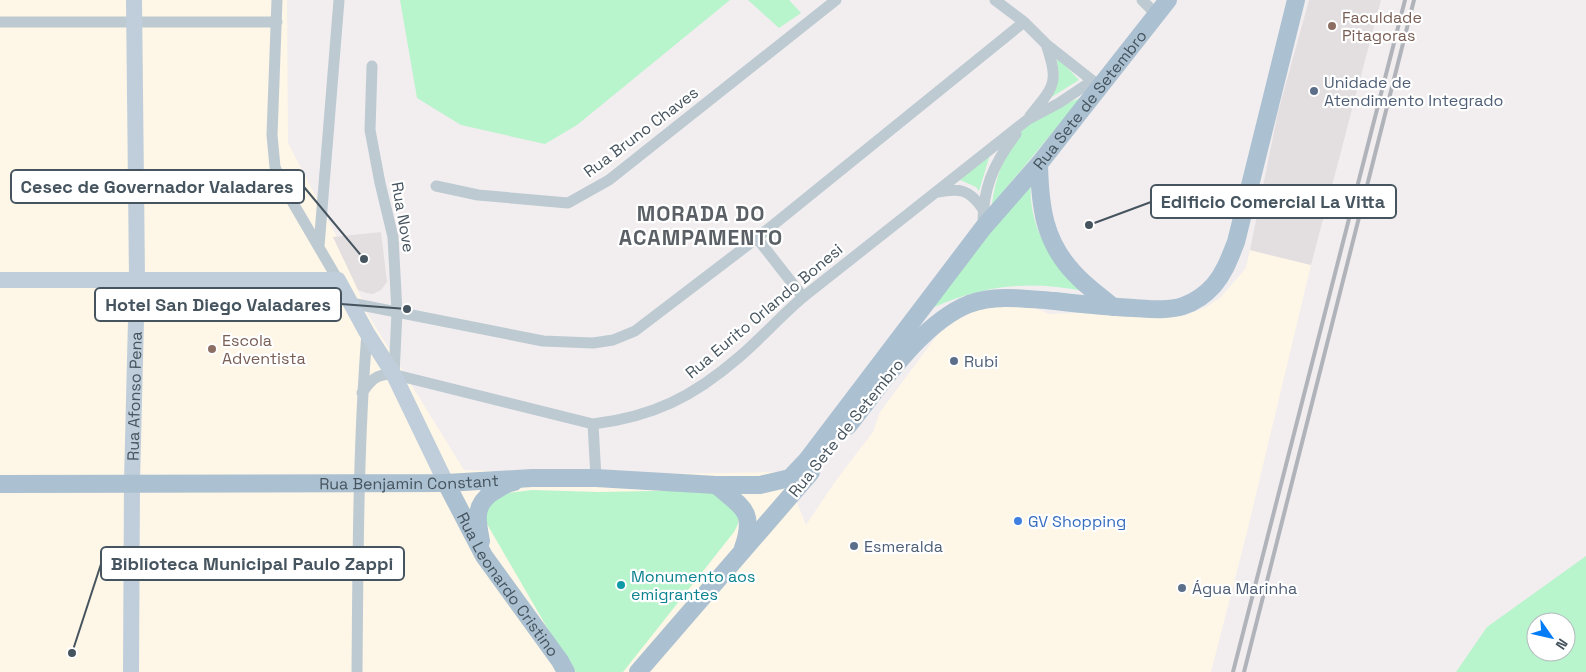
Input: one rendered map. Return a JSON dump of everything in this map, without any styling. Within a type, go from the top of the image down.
[{"type":"main road","name":"Rua Sete de Setembro","points":[[807,460],[983,228],[1039,164],[1096,84],[1168,0]]},
{"type":"main road","name":"Rua Sete de Setembro","points":[[638,672],[816,466],[917,341],[950,314],[971,303],[1000,298],[1023,298],[1164,310],[1183,306],[1198,299],[1207,292],[1222,274],[1236,242],[1296,0]]},
{"type":"main road","points":[[1039,164],[1039,190],[1042,214],[1053,244],[1059,255],[1076,276],[1113,307]]},
{"type":"main road","name":"Rua Benjamin Constant","points":[[0,484],[132,482],[446,483],[532,478],[596,478],[760,486],[780,482],[794,476],[807,460]]},
{"type":"main road","points":[[484,556],[477,521],[482,502],[487,496],[505,485],[532,478]]},
{"type":"main road","name":"Rua Leonardo Cristino","points":[[446,483],[484,556],[566,672]]},
{"type":"main road","points":[[716,485],[737,502],[747,515],[749,527],[742,551]]},
{"type":"street","name":"Rua Afonso Pena","points":[[131,672],[132,482],[137,280],[134,0]]},
{"type":"street","name":"Rua Leonardo Cristino","points":[[277,0],[272,135],[275,167],[286,191],[352,303],[367,333],[394,375],[446,483]]},
{"type":"street","points":[[319,246],[339,0]]},
{"type":"street","name":"Rua Bruno Chaves","points":[[436,186],[478,195],[568,203],[609,180],[836,0]]},
{"type":"street","points":[[996,0],[1024,22],[1046,44],[1096,84]]},
{"type":"street","points":[[1142,0],[1157,15]]},
{"type":"street","points":[[0,22],[277,22]]},
{"type":"street","points":[[352,303],[543,341],[593,343],[613,340],[635,330],[757,238],[1024,22]]},
{"type":"street","name":"Rua Eurito Orlando Bonesi","points":[[983,228],[982,208],[997,160],[1047,95],[1053,84],[1053,64],[1046,44]]},
{"type":"street","name":"Rua Nove","points":[[372,66],[370,130],[393,237],[397,312],[394,375]]},
{"type":"street","name":"Rua Eurito Orlando Bonesi","points":[[394,375],[593,424],[636,417],[666,406],[701,387],[738,358],[803,297],[1026,120],[1096,84]]},
{"type":"street","points":[[936,192],[959,190],[973,196],[982,208]]},
{"type":"street","points":[[757,238],[803,297]]},
{"type":"street","points":[[0,280],[338,280]]},
{"type":"street","points":[[357,672],[358,482],[367,333]]},
{"type":"street","points":[[362,393],[373,378],[382,374],[394,375]]},
{"type":"street","points":[[593,424],[596,478]]},
{"type":"shaded area","points":[[0,0],[287,0],[288,143],[337,237],[367,313],[464,470],[600,475],[785,472],[806,525],[837,479],[873,432],[880,412],[938,334],[957,320],[977,310],[997,305],[1031,306],[1049,314],[1079,313],[1150,317],[1184,316],[1206,307],[1220,298],[1246,268],[1250,250],[1311,265],[1247,532],[1211,672],[0,672]]},
{"type":"shaded area","points":[[1309,0],[1381,0],[1311,265],[1250,250],[1278,112]]},
{"type":"shaded area","points":[[381,232],[387,282],[381,290],[373,294],[366,293],[358,290],[333,237]]},
{"type":"green space","points":[[400,0],[730,0],[577,125],[545,144],[461,125],[417,98]]},
{"type":"green space","points":[[748,0],[789,0],[801,13],[779,28]]},
{"type":"green space","points":[[1056,56],[1079,80],[1050,98],[1058,78]]},
{"type":"green space","points":[[1082,97],[992,205],[996,183],[1004,160],[1022,130],[1030,122]]},
{"type":"green space","points":[[991,151],[979,191],[976,187],[958,179]]},
{"type":"green space","points":[[1031,181],[1033,214],[1038,231],[1054,258],[1084,291],[1025,285],[1007,287],[970,294],[932,308]]},
{"type":"green space","points":[[532,490],[598,492],[707,490],[722,494],[739,516],[738,524],[734,532],[623,672],[576,672],[570,667],[484,517],[490,502],[508,493]]},
{"type":"green space","points":[[1586,556],[1586,672],[1456,672],[1487,627]]},
{"type":"railway","points":[[1233,672],[1405,0]]},
{"type":"railway","points":[[1244,672],[1414,0]]},
{"type":"place","name":"Faculdade Pitagoras","points":[[1332,26]]},
{"type":"place","name":"Unidade de Atendimento Integrado","points":[[1314,91]]},
{"type":"place","name":"Edificio Comercial La Vitta","points":[[1089,225]]},
{"type":"place","name":"Cesec de Governador Valadares","points":[[364,259]]},
{"type":"place","name":"Hotel San Diego Valadares","points":[[407,309]]},
{"type":"place","name":"Escola Adventista","points":[[212,349]]},
{"type":"place","name":"Rubi","points":[[954,361]]},
{"type":"place","name":"GV Shopping","points":[[1018,521]]},
{"type":"place","name":"Esmeralda","points":[[854,546]]},
{"type":"place","name":"Monumento aos emigrantes","points":[[621,585]]},
{"type":"place","name":"Água Marinha","points":[[1182,588]]},
{"type":"place","name":"Biblioteca Municipal Paulo Zappi","points":[[72,653]]},
{"type":"district","name":"MORADA DO ACAMPAMENTO","points":[[701,225]]}]
